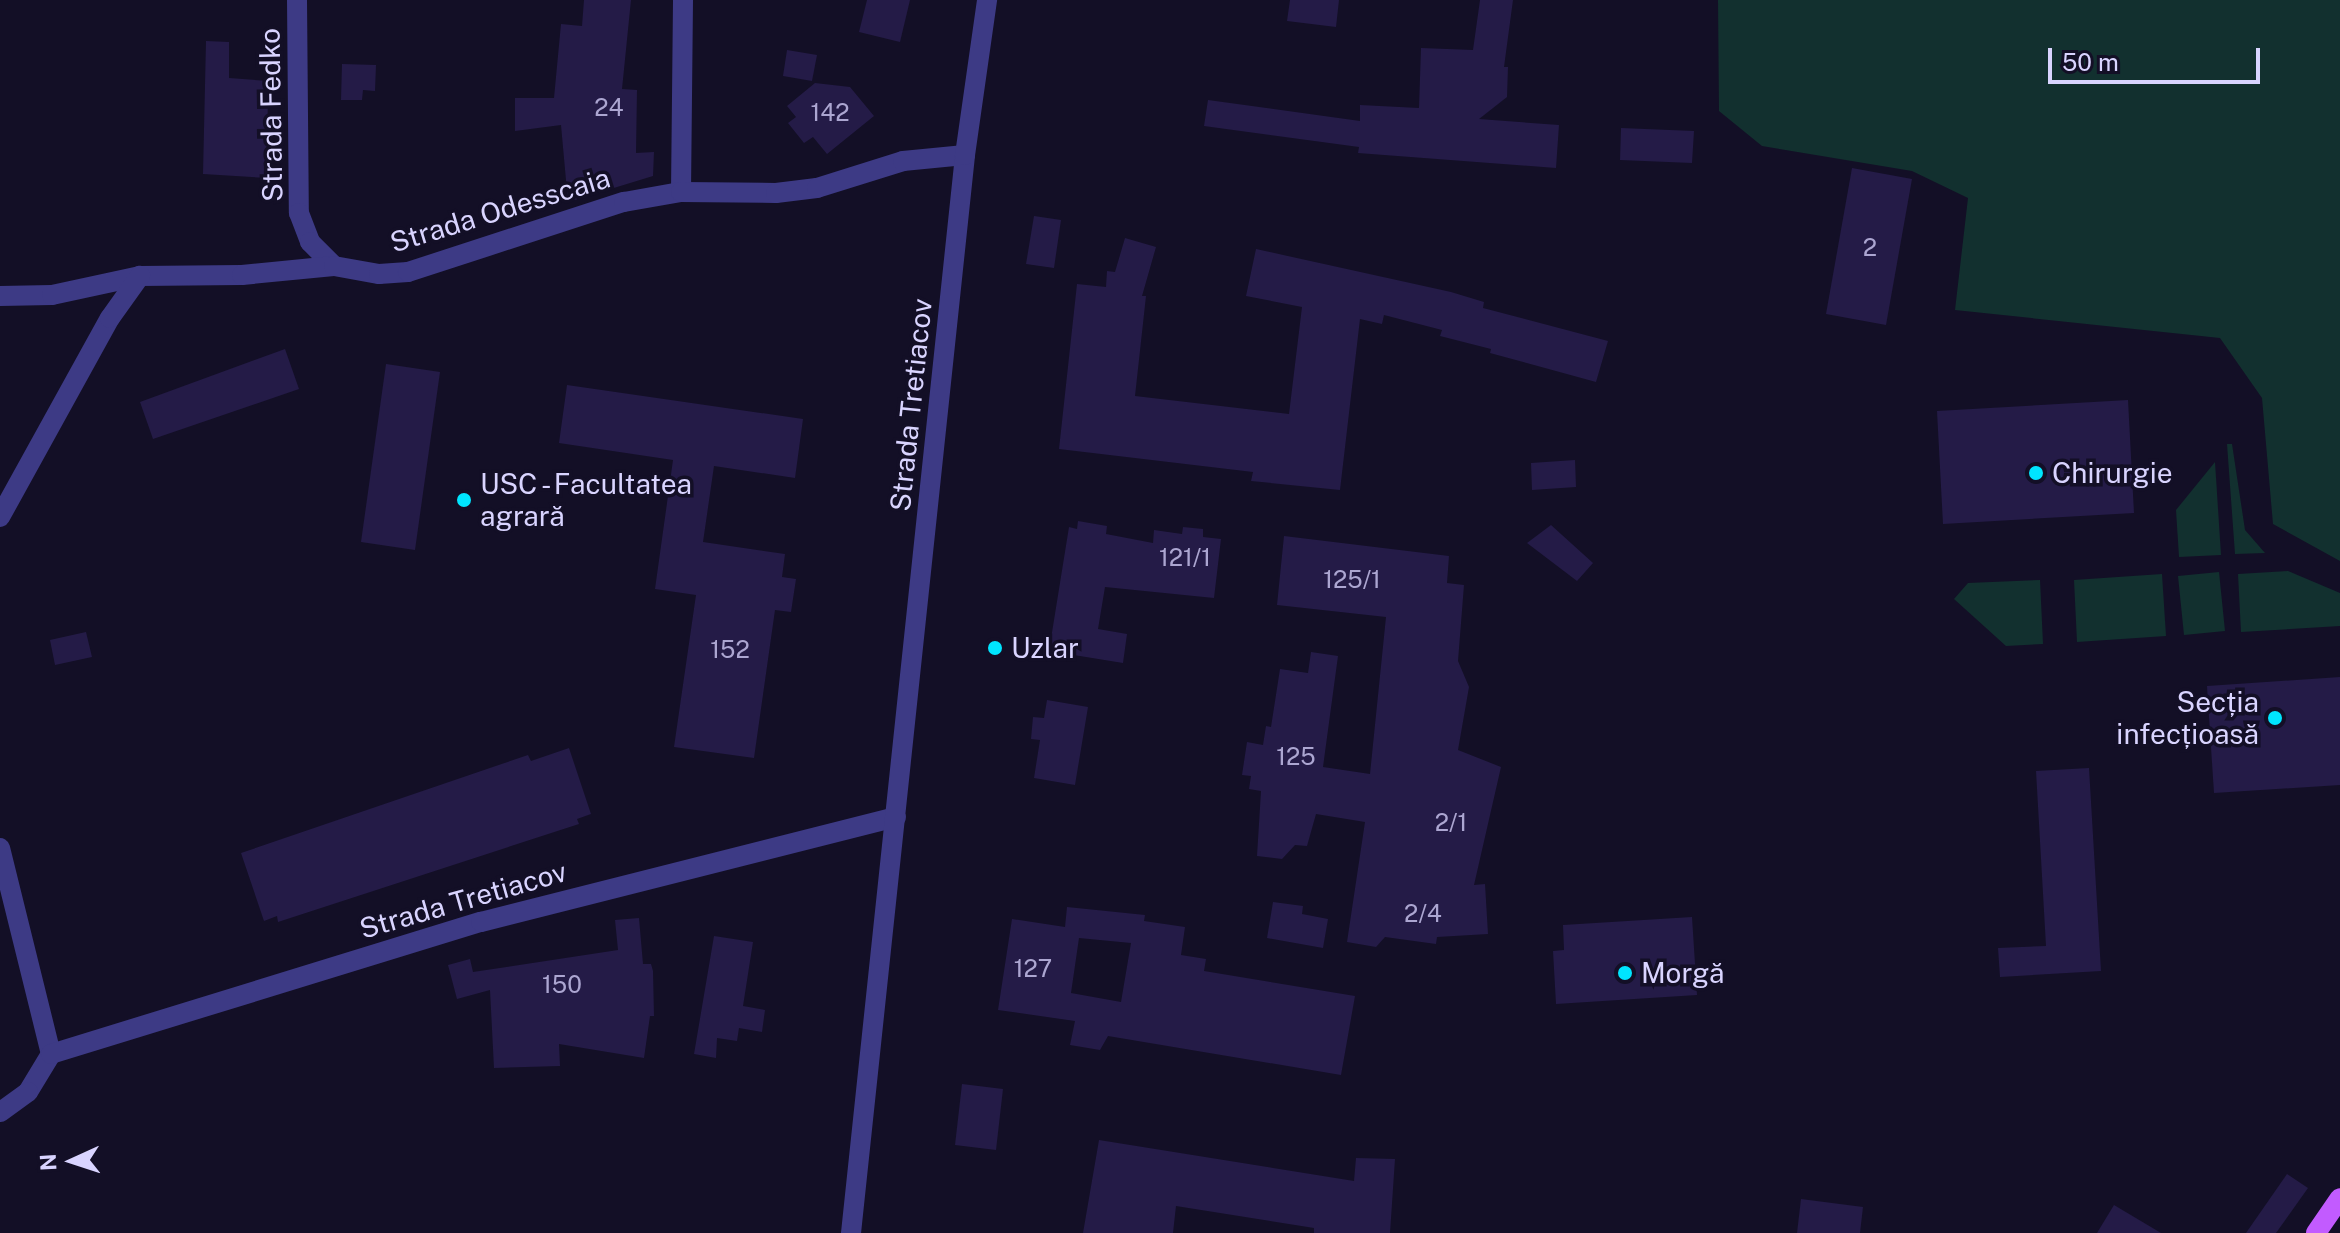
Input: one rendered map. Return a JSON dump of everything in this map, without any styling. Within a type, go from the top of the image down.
[{"type":"main road","points":[[2316,1233],[2340,1198]]},
{"type":"street","name":"Strada Fedko","points":[[297,0],[299,213],[310,242],[334,266]]},
{"type":"street","points":[[681,192],[683,0]]},
{"type":"street","name":"Strada Tretiacov","points":[[851,1233],[965,155],[987,0]]},
{"type":"street","name":"Strada Odesscaia","points":[[0,296],[52,295],[140,276],[242,275],[334,266],[379,274],[408,272],[624,202],[681,192],[817,188],[903,161],[965,155]]},
{"type":"street","points":[[0,517],[110,318],[140,276]]},
{"type":"street","name":"Strada Tretiacov","points":[[51,1054],[481,922],[896,817]]},
{"type":"street","points":[[0,848],[6,893],[51,1054],[28,1092],[0,1112]]},
{"type":"green space","points":[[1718,0],[2340,0],[2340,561],[2273,524],[2262,398],[2220,338],[1955,310],[1968,198],[1912,171],[1762,146],[1719,111]]},
{"type":"green space","points":[[2227,444],[2232,444],[2245,530],[2265,553],[2235,554]]},
{"type":"green space","points":[[2215,462],[2221,555],[2179,557],[2176,510]]},
{"type":"green space","points":[[2288,571],[2340,593],[2340,626],[2241,632],[2238,574]]},
{"type":"green space","points":[[2219,572],[2225,631],[2184,635],[2178,576]]},
{"type":"green space","points":[[2162,574],[2166,636],[2077,642],[2074,580]]},
{"type":"green space","points":[[2040,580],[2043,644],[2006,646],[1954,599],[1968,583]]},
{"type":"building","points":[[584,0],[631,0],[622,89],[637,90],[636,153],[654,152],[653,176],[568,202],[561,125],[515,131],[515,98],[554,98],[561,24],[582,26]]},
{"type":"building","points":[[867,0],[910,0],[900,42],[859,32]]},
{"type":"building","points":[[1290,0],[1339,0],[1336,27],[1287,21]]},
{"type":"building","points":[[1480,0],[1513,0],[1504,67],[1508,67],[1507,97],[1479,119],[1559,125],[1556,168],[1358,153],[1359,147],[1204,126],[1208,100],[1360,121],[1360,105],[1419,108],[1421,48],[1473,50]]},
{"type":"building","points":[[206,41],[229,42],[229,78],[268,81],[267,178],[203,174]]},
{"type":"building","points":[[787,50],[817,55],[812,81],[783,76]]},
{"type":"building","points":[[342,64],[376,65],[375,91],[363,90],[362,100],[341,100]]},
{"type":"building","points":[[815,83],[850,87],[874,116],[827,154],[813,137],[804,143],[788,123],[796,117],[787,106]]},
{"type":"building","points":[[1621,128],[1694,131],[1692,163],[1620,160]]},
{"type":"building","points":[[1852,168],[1912,179],[1886,325],[1826,314]]},
{"type":"building","points":[[1034,216],[1061,220],[1054,268],[1026,264]]},
{"type":"building","points":[[1125,238],[1156,247],[1142,296],[1146,296],[1135,396],[1289,414],[1302,307],[1246,296],[1256,249],[1451,292],[1484,302],[1483,308],[1608,341],[1596,382],[1490,353],[1491,349],[1440,336],[1442,330],[1384,315],[1382,324],[1360,319],[1340,490],[1251,481],[1253,472],[1059,449],[1077,284],[1106,287],[1107,271],[1115,272]]},
{"type":"building","points":[[285,349],[299,389],[153,439],[140,402]]},
{"type":"building","points":[[386,364],[440,372],[415,550],[361,542]]},
{"type":"building","points":[[567,385],[803,419],[795,478],[714,466],[703,542],[785,554],[782,577],[796,579],[791,612],[775,610],[754,758],[674,747],[696,595],[655,589],[673,460],[559,443]]},
{"type":"building","name":"Chirurgie","points":[[2128,400],[2134,513],[1943,524],[1937,411]]},
{"type":"building","points":[[1575,460],[1576,487],[1532,490],[1531,463]]},
{"type":"building","points":[[1078,521],[1107,526],[1106,534],[1153,543],[1154,530],[1182,534],[1183,527],[1203,529],[1203,537],[1221,539],[1214,598],[1105,587],[1098,629],[1127,634],[1123,663],[1049,651],[1069,527],[1077,529]]},
{"type":"building","points":[[1551,525],[1593,563],[1577,581],[1527,543]]},
{"type":"building","points":[[1284,536],[1449,556],[1447,583],[1464,585],[1458,661],[1469,687],[1458,750],[1501,767],[1474,885],[1485,884],[1488,934],[1437,937],[1436,944],[1385,937],[1376,947],[1347,942],[1365,822],[1316,814],[1307,846],[1295,845],[1282,859],[1257,856],[1261,791],[1249,789],[1251,776],[1242,775],[1247,742],[1263,745],[1266,726],[1271,727],[1280,669],[1308,673],[1311,652],[1338,656],[1323,767],[1370,774],[1386,617],[1277,605]]},
{"type":"building","points":[[86,632],[92,657],[55,665],[50,640]]},
{"type":"building","name":"Secția infecțioasă","points":[[2340,677],[2340,785],[2214,793],[2207,686]]},
{"type":"building","points":[[1047,700],[1088,707],[1075,785],[1034,778],[1040,740],[1031,739],[1033,717],[1044,718]]},
{"type":"building","points":[[569,748],[591,814],[577,819],[579,824],[278,922],[277,916],[264,921],[241,853],[528,755],[531,761]]},
{"type":"building","points":[[2089,768],[2101,971],[2000,977],[1998,948],[2046,946],[2036,771]]},
{"type":"building","points":[[1273,902],[1303,906],[1302,914],[1328,919],[1323,948],[1267,938]]},
{"type":"building","points":[[1067,907],[1145,915],[1144,921],[1185,927],[1181,955],[1206,959],[1204,971],[1355,996],[1341,1075],[1108,1036],[1100,1050],[1070,1045],[1075,1021],[998,1010],[1012,919],[1065,927]],"holes":[[[1079,938],[1131,943],[1121,1002],[1071,993]]]},
{"type":"building","name":"Morgă","points":[[1692,917],[1697,995],[1556,1004],[1553,951],[1564,950],[1563,925]]},
{"type":"building","points":[[639,918],[643,964],[651,964],[653,971],[654,1016],[650,1016],[644,1058],[559,1044],[560,1066],[494,1068],[490,990],[457,999],[448,965],[470,959],[473,972],[618,950],[615,920]]},
{"type":"building","points":[[714,936],[753,942],[743,1006],[765,1010],[762,1032],[739,1028],[737,1041],[717,1038],[716,1058],[694,1054]]},
{"type":"building","points":[[962,1084],[1003,1089],[996,1150],[955,1145]]},
{"type":"building","points":[[1099,1140],[1354,1181],[1356,1158],[1395,1159],[1390,1233],[1314,1233],[1314,1228],[1176,1206],[1173,1233],[1083,1233]]},
{"type":"building","points":[[2287,1174],[2308,1188],[2276,1233],[2246,1233]]},
{"type":"building","points":[[1801,1199],[1863,1207],[1860,1233],[1797,1233]]},
{"type":"building","points":[[2114,1205],[2161,1233],[2097,1233]]},
{"type":"place","name":"Chirurgie","points":[[2036,473]]},
{"type":"place","name":"USC - Facultatea agrară","points":[[464,500]]},
{"type":"place","name":"Uzlar","points":[[995,648]]},
{"type":"place","name":"Secția infecțioasă","points":[[2275,718]]},
{"type":"place","name":"Morgă","points":[[1625,973]]}]
